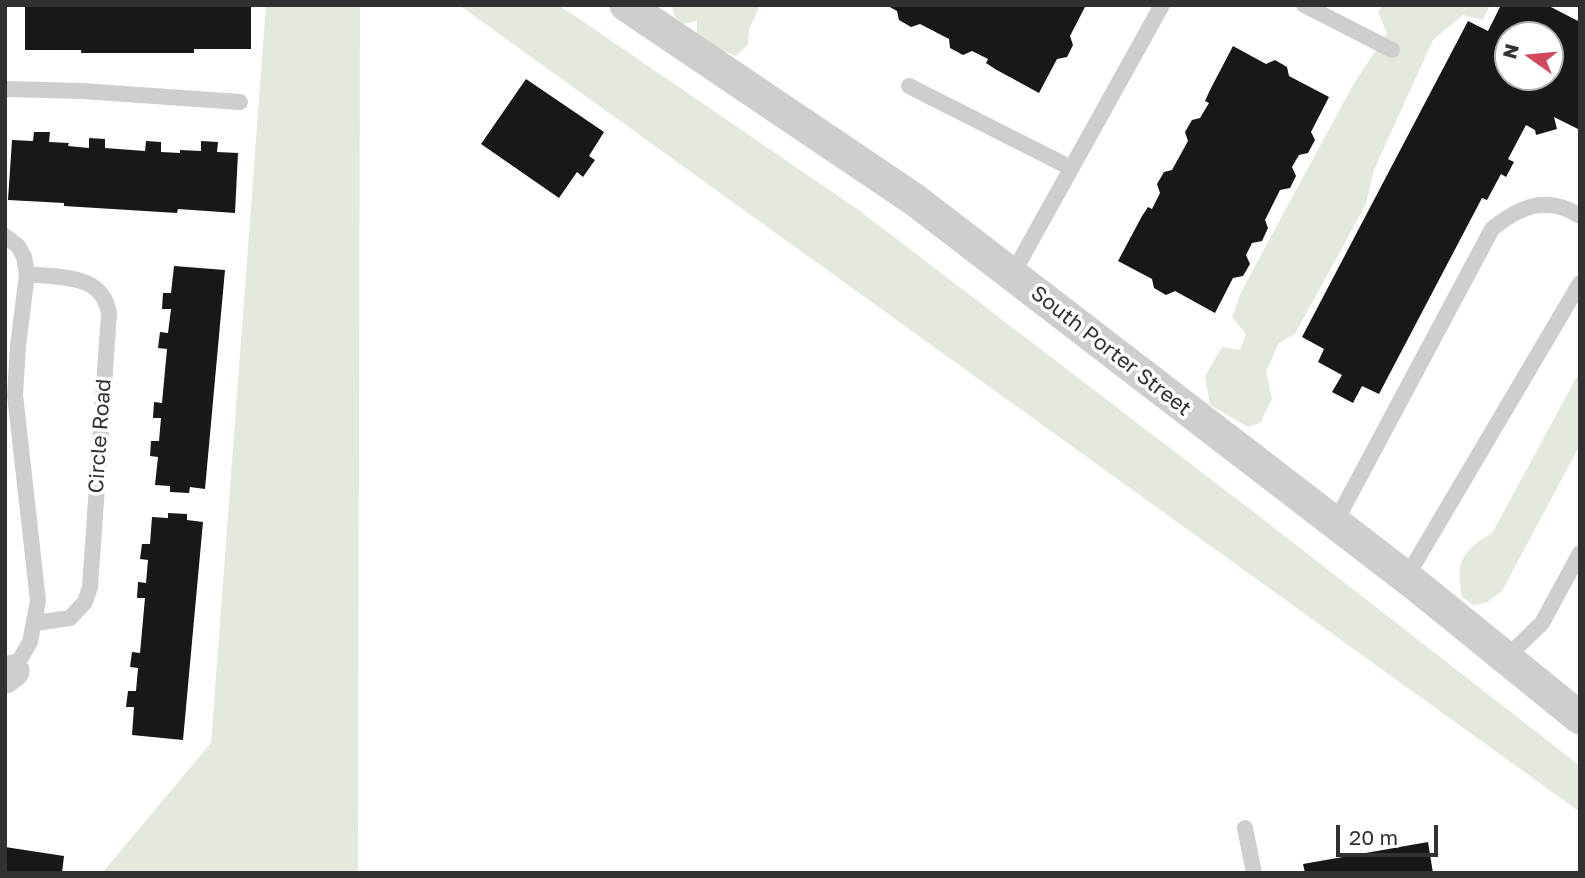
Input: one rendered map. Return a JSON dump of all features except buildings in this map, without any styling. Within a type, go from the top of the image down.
[{"type":"street","name":"South Porter Street","points":[[626,5],[915,200],[1406,578],[1580,718]]},
{"type":"lane","points":[[1012,275],[1162,5]]},
{"type":"lane","points":[[1304,5],[1392,50]]},
{"type":"lane","points":[[909,86],[1071,168]]},
{"type":"lane","points":[[5,89],[82,91],[240,102]]},
{"type":"lane","points":[[1335,523],[1492,229],[1510,214],[1538,204],[1566,207],[1580,216]]},
{"type":"lane","points":[[5,236],[18,246],[24,257],[27,274],[15,395],[38,601],[30,642],[9,674]]},
{"type":"lane","name":"Circle Road","points":[[27,274],[86,282],[98,289],[107,300],[109,314],[90,587],[85,602],[70,618],[35,623]]},
{"type":"lane","points":[[1406,578],[1580,283]]},
{"type":"lane","points":[[1507,657],[1542,622],[1580,553]]},
{"type":"lane","points":[[1245,828],[1254,873]]},
{"type":"shaded area","points":[[266,5],[360,5],[358,873],[102,873],[211,743]]},
{"type":"shaded area","points":[[459,5],[558,5],[860,211],[1580,766],[1580,812]]},
{"type":"shaded area","points":[[672,5],[760,5],[749,30],[748,44],[736,56],[697,35],[697,21],[683,24],[674,16]]},
{"type":"shaded area","points":[[1383,5],[1490,5],[1483,20],[1463,15],[1433,40],[1374,170],[1366,204],[1295,334],[1279,343],[1266,372],[1272,399],[1260,423],[1248,427],[1210,405],[1205,376],[1222,347],[1240,350],[1246,334],[1232,317],[1242,290],[1353,85],[1387,33],[1378,12]]},
{"type":"shaded area","points":[[1580,371],[1580,445],[1502,591],[1486,603],[1473,605],[1462,597],[1460,575],[1463,559],[1467,552],[1492,533]]}]
